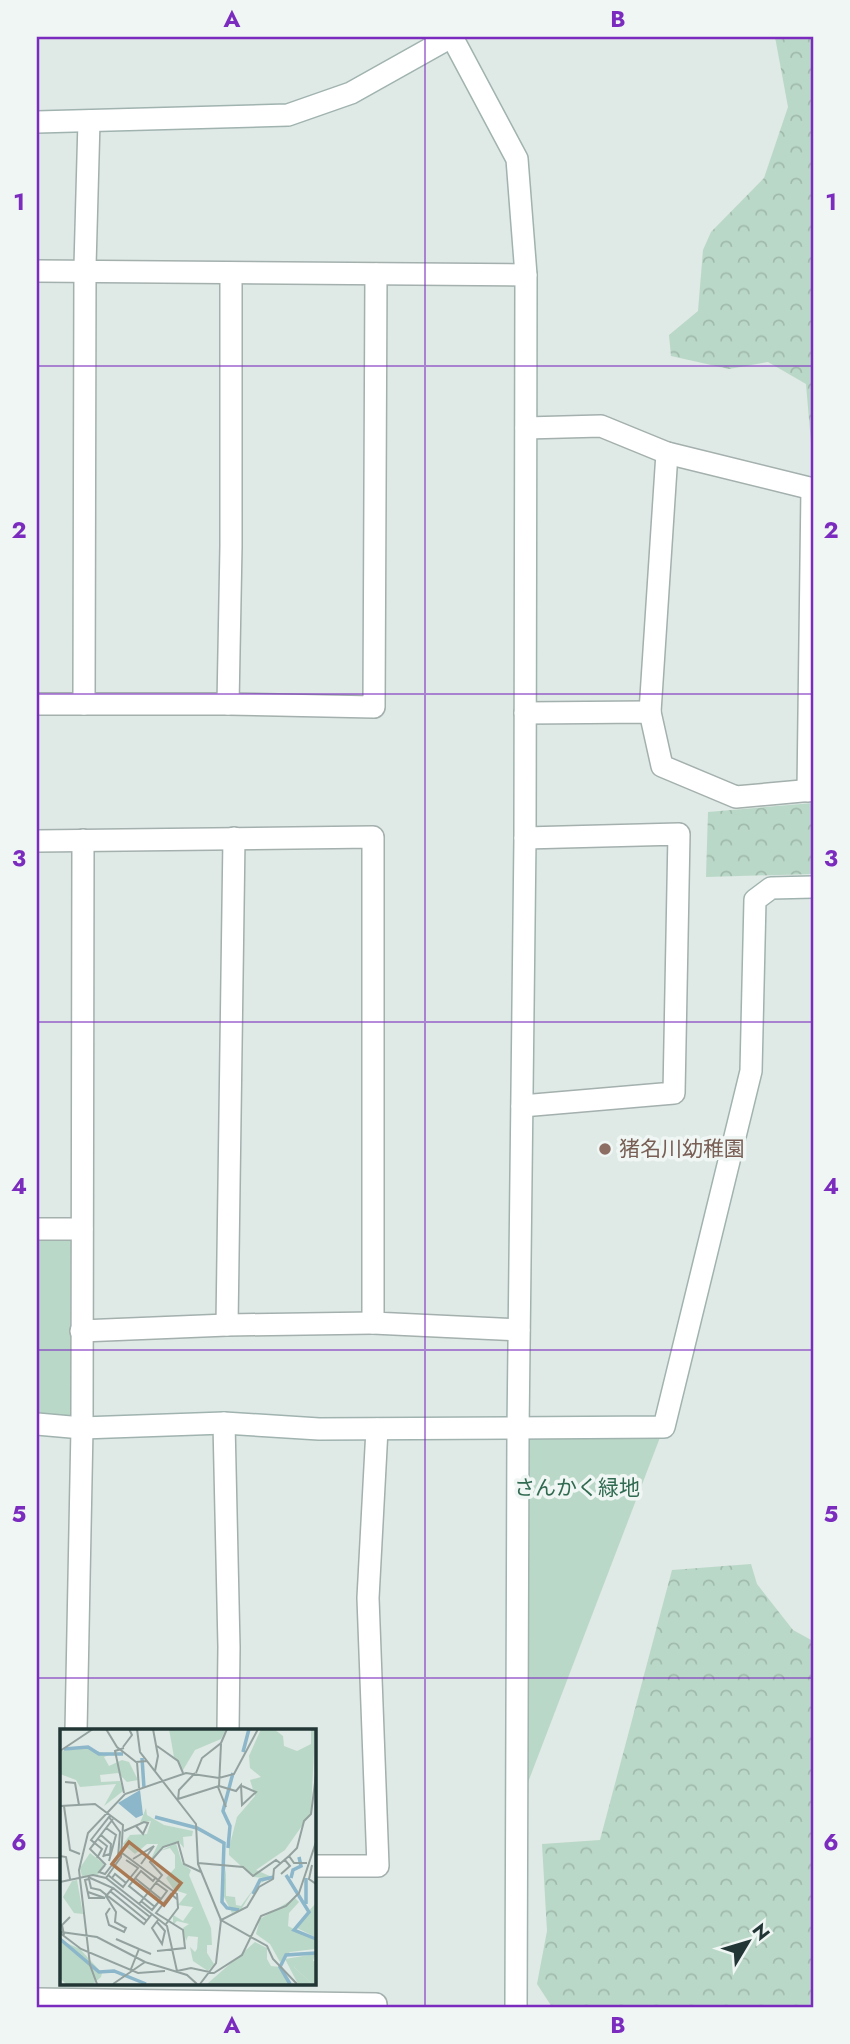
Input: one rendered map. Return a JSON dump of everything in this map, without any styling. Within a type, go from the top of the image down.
[{"type":"street","points":[[37,122],[288,116],[351,93],[451,37],[517,159],[526,275],[526,428],[516,2007]]},
{"type":"street","points":[[84,704],[89,121]]},
{"type":"street","points":[[37,271],[526,275]]},
{"type":"street","points":[[228,704],[231,273]]},
{"type":"street","points":[[37,704],[374,707],[376,274]]},
{"type":"street","points":[[526,428],[601,426],[667,453],[813,489],[811,790],[736,797],[662,766],[650,712],[667,453]]},
{"type":"street","points":[[525,713],[650,712]]},
{"type":"street","points":[[522,1106],[674,1093],[679,834],[525,838]]},
{"type":"street","points":[[37,841],[373,837],[373,1323]]},
{"type":"street","points":[[227,1325],[234,838]]},
{"type":"street","points":[[76,1729],[82,1428],[83,840]]},
{"type":"street","points":[[37,1424],[82,1428],[224,1423],[318,1429],[664,1427],[751,1071],[755,900],[771,888],[813,887]]},
{"type":"street","points":[[37,1229],[82,1229]]},
{"type":"street","points":[[81,1331],[373,1323],[519,1330]]},
{"type":"street","points":[[224,1423],[228,1729]]},
{"type":"street","points":[[315,1866],[378,1866],[368,1598],[377,1429]]},
{"type":"street","points":[[37,1869],[60,1869]]},
{"type":"street","points":[[37,1999],[81,2003],[376,2004],[376,2007]]},
{"type":"green space","points":[[775,37],[813,37],[813,444],[806,384],[768,362],[729,369],[671,356],[669,335],[698,311],[703,250],[711,232],[764,178],[788,107]]},
{"type":"green space","points":[[813,803],[813,874],[706,877],[708,812]]},
{"type":"green space","points":[[37,1229],[82,1229],[82,1428],[37,1424]]},
{"type":"green space","name":"さんかく緑地","points":[[664,1427],[517,1811],[518,1428]]},
{"type":"green space","points":[[751,1564],[757,1584],[793,1630],[813,1641],[813,2007],[552,2007],[537,1984],[547,1931],[542,1844],[600,1840],[672,1570]]},
{"type":"place","name":"猪名川幼稚園","points":[[605,1149]]}]
